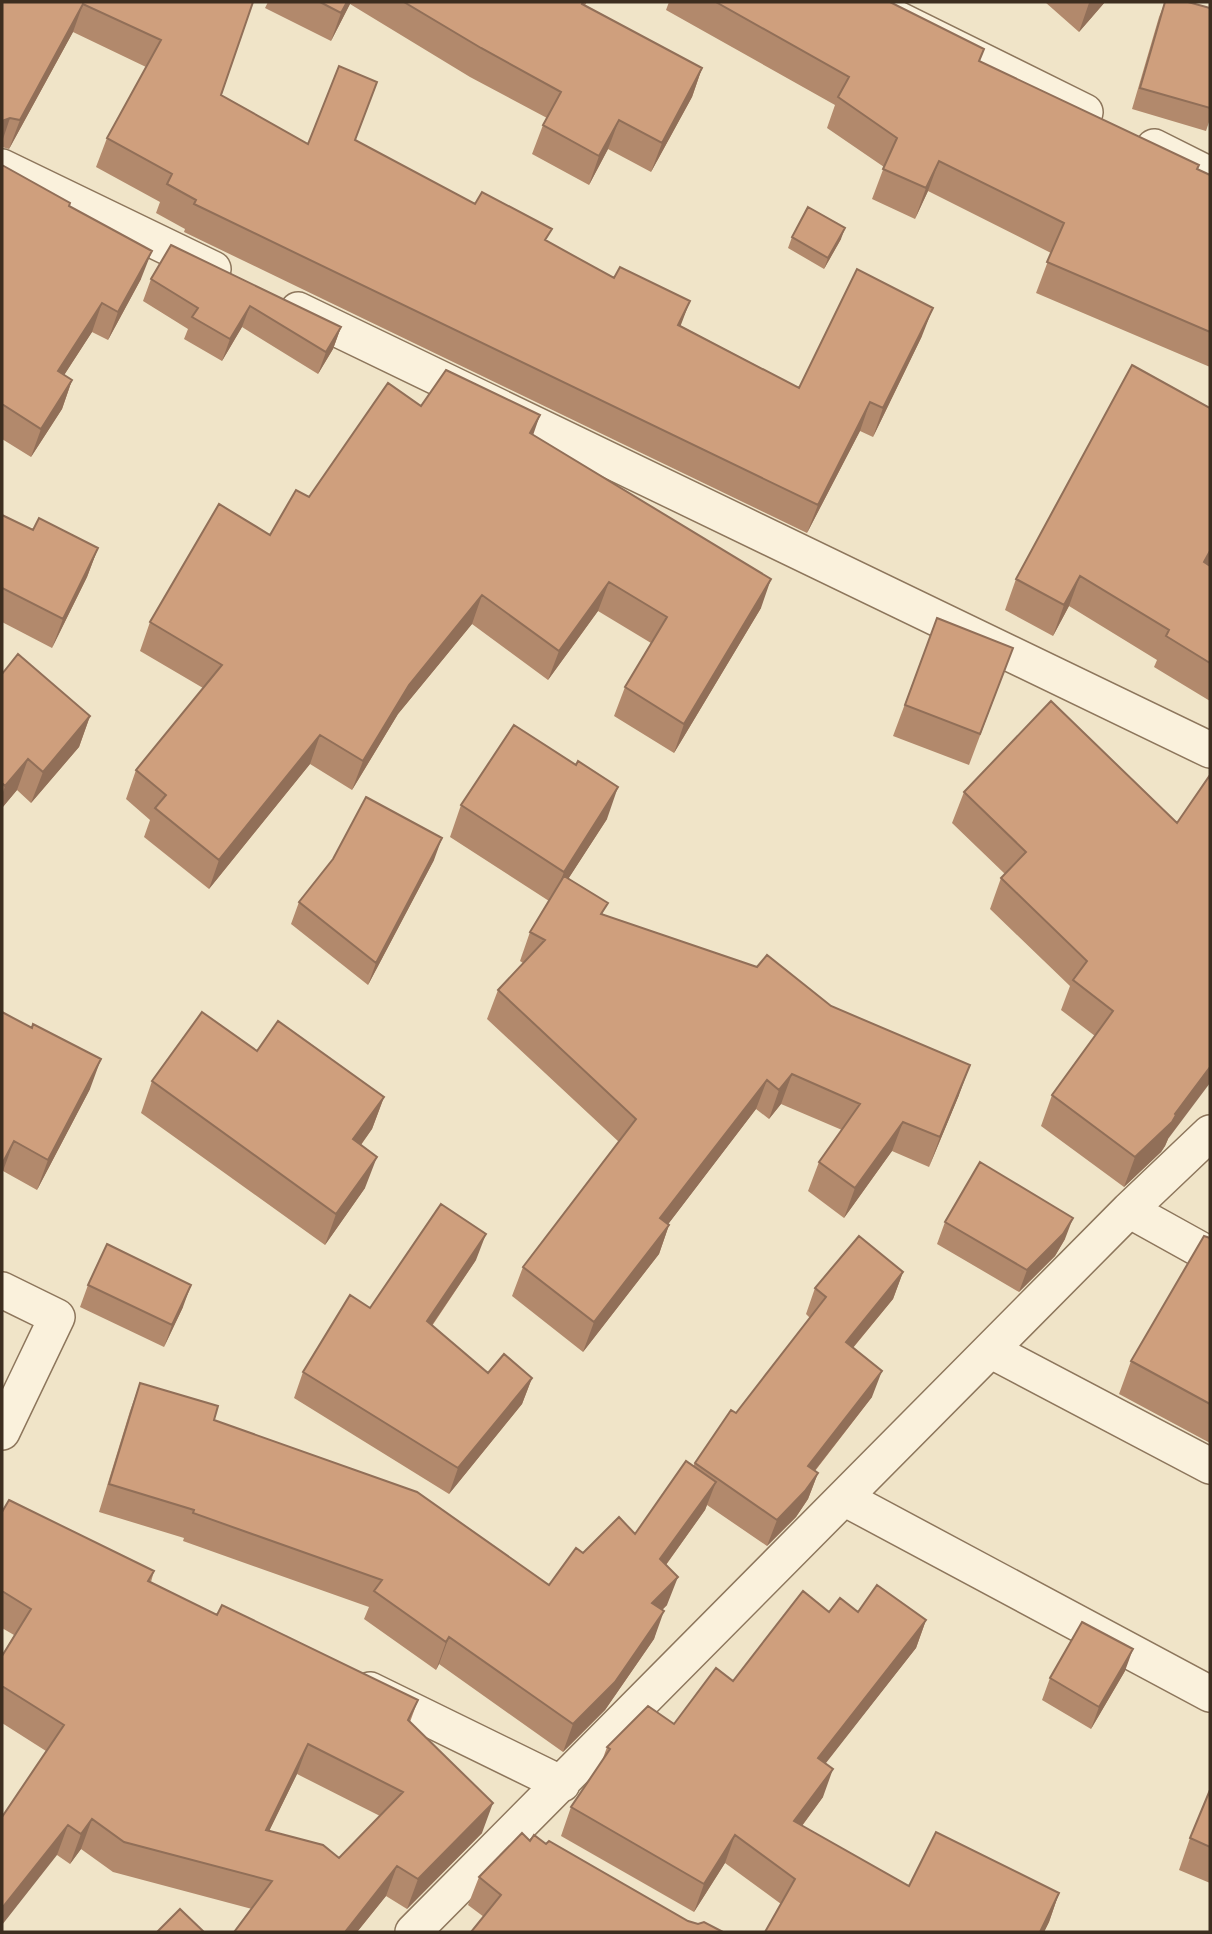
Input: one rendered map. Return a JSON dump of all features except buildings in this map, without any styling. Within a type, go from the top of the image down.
[{"type":"street","points":[[863,2],[1210,175]]},
{"type":"street","points":[[2,167],[1210,750]]},
{"type":"street","points":[[413,1932],[526,1838],[562,1784],[1129,1210],[1210,1133]]},
{"type":"street","points":[[1129,1210],[1210,1255]]},
{"type":"street","points":[[2,1290],[57,1317],[2,1432]]},
{"type":"street","points":[[990,1350],[1210,1466]]},
{"type":"street","points":[[844,1498],[1210,1694]]},
{"type":"street","points":[[338,1674],[562,1784]]}]
